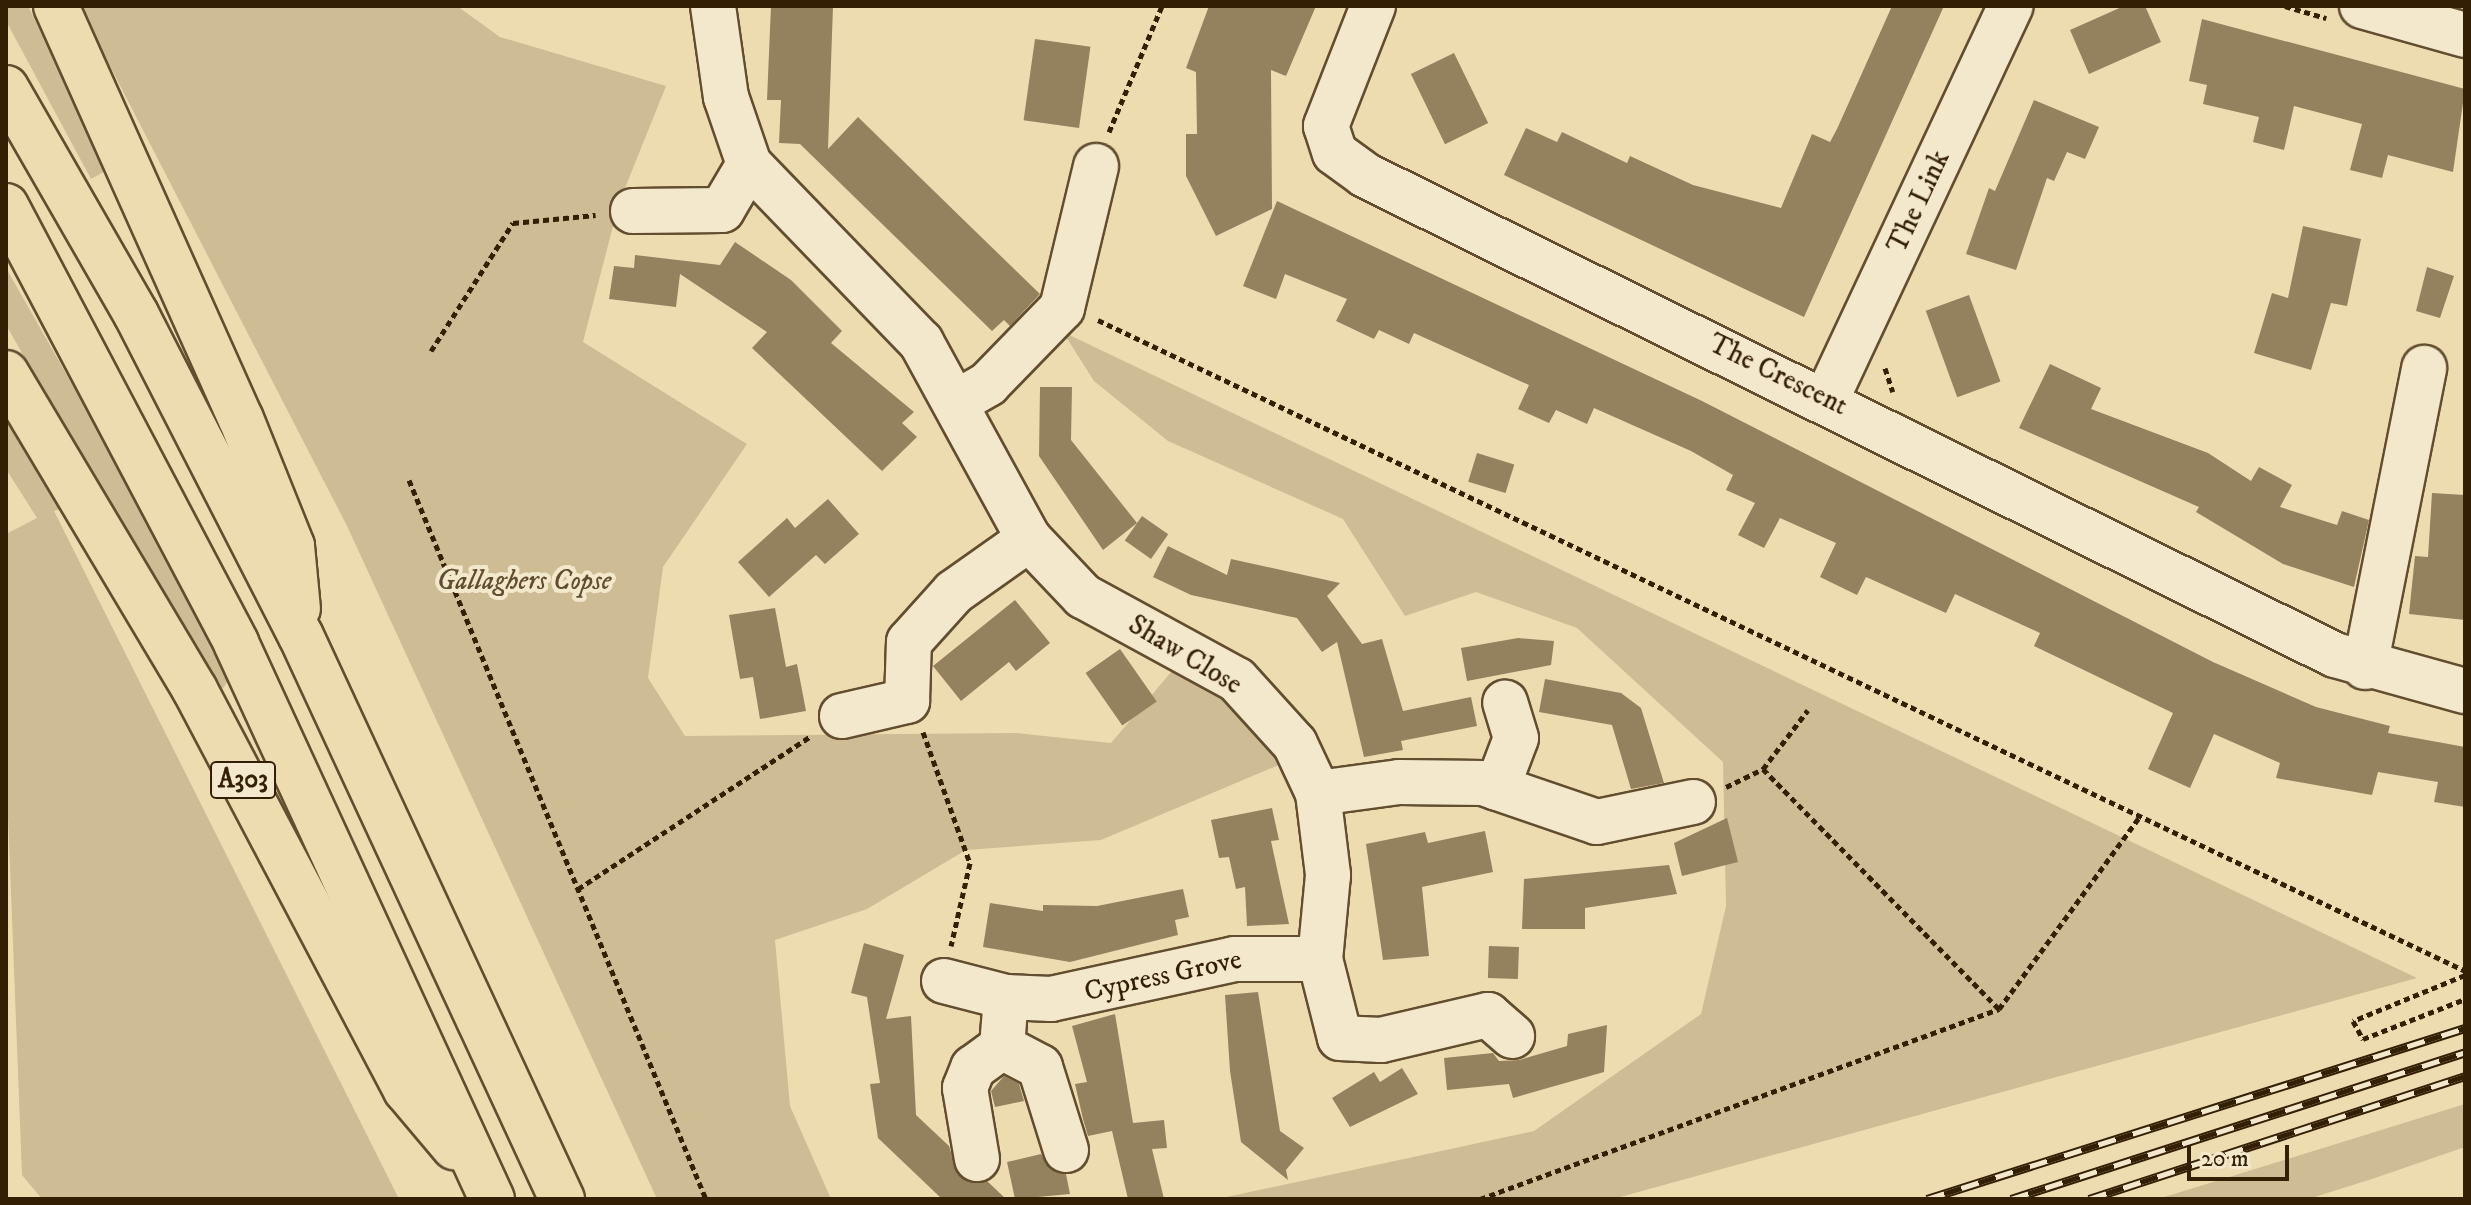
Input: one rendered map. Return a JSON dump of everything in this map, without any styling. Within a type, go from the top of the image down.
[{"type":"highway","points":[[56,6],[292,546],[301,636]]},
{"type":"highway","points":[[6,88],[136,314],[301,636],[562,1199]]},
{"type":"highway","name":"A303","points":[[6,206],[243,657],[488,1191]]},
{"type":"highway","name":"A303","points":[[6,373],[195,690],[406,1090],[488,1191]]},
{"type":"street","name":"Shaw Close","points":[[713,6],[726,97],[749,164],[886,300],[957,402],[1029,539],[1083,596],[1237,680],[1295,744],[1318,793],[1328,875],[1320,959],[1340,1038],[1381,1040],[1488,1015],[1512,1036]]},
{"type":"street","name":"The Crescent","points":[[1373,6],[1327,115],[1330,143],[1344,162],[1827,398],[2365,667],[2465,691]]},
{"type":"street","name":"The Link","points":[[1827,398],[2011,6]]},
{"type":"street","points":[[2362,6],[2465,35]]},
{"type":"street","points":[[633,211],[722,210],[749,164]]},
{"type":"street","points":[[957,402],[988,384],[1062,308],[1096,166]]},
{"type":"street","points":[[2365,667],[2424,368]]},
{"type":"street","points":[[842,716],[914,714],[909,642],[954,592],[1029,539]]},
{"type":"street","points":[[1497,788],[1516,738],[1505,703]]},
{"type":"street","points":[[1318,793],[1443,779],[1497,788],[1567,818],[1597,822],[1693,802]]},
{"type":"street","name":"Cypress Grove","points":[[944,981],[1006,997],[1051,999],[1234,959],[1320,959]]},
{"type":"street","points":[[977,1159],[965,1088],[973,1068],[1002,1047],[1006,997]]},
{"type":"street","points":[[1002,1047],[1040,1067],[1066,1150]]},
{"type":"path","points":[[1096,166],[1162,6]]},
{"type":"path","points":[[431,351],[513,223],[633,211]]},
{"type":"path","points":[[1062,308],[1141,334],[2465,973]]},
{"type":"path","points":[[1881,356],[1899,409]]},
{"type":"path","points":[[409,480],[706,1199]]},
{"type":"path","points":[[1693,802],[1763,769],[1808,710]]},
{"type":"path","points":[[914,714],[970,863],[944,981]]},
{"type":"path","points":[[578,889],[842,716]]},
{"type":"path","points":[[1763,769],[1999,1009]]},
{"type":"path","points":[[1480,1199],[1999,1009],[2141,815]]},
{"type":"path","points":[[2465,973],[2449,983],[2353,1021],[2363,1039],[2465,999]]},
{"type":"green space","points":[[6,6],[28,6],[109,169],[91,179],[6,21]]},
{"type":"green space","name":"Gallaghers Copse","points":[[79,6],[457,6],[500,37],[666,86],[619,203],[583,342],[747,444],[663,567],[648,678],[685,736],[1015,733],[1111,743],[1178,664],[1293,759],[1101,840],[966,850],[867,909],[775,940],[790,1106],[831,1199],[657,1199],[347,526]]},
{"type":"green space","points":[[6,268],[150,521],[228,681],[223,688],[216,689],[6,325]]},
{"type":"green space","points":[[1063,332],[2417,978],[1613,1199],[1217,1199],[1534,1131],[1701,1014],[1726,906],[1723,762],[1577,628],[1476,592],[1405,616],[1343,519],[1168,441],[1094,381]]},
{"type":"green space","points":[[6,413],[64,508],[54,511],[399,1199],[42,1199],[22,1175],[6,765],[6,534],[37,518],[6,469]]},
{"type":"green space","points":[[2465,1104],[2465,1147],[2308,1199],[2158,1199]]},
{"type":"building","points":[[771,6],[833,6],[828,149],[858,117],[1040,294],[1010,326],[1004,320],[992,331],[800,144],[779,143],[781,100],[767,100]]},
{"type":"building","points":[[1209,6],[1316,6],[1286,76],[1271,70],[1272,209],[1216,236],[1186,176],[1186,134],[1197,134],[1196,72],[1186,68]]},
{"type":"building","points":[[1892,6],[1944,6],[1804,317],[1504,175],[1526,128],[1557,142],[1562,132],[1627,163],[1630,156],[1693,185],[1781,208],[1812,134],[1830,142]]},
{"type":"building","points":[[2124,6],[2145,6],[2161,42],[2089,74],[2070,30]]},
{"type":"building","points":[[2202,19],[2465,89],[2453,172],[2388,155],[2382,178],[2350,170],[2362,124],[2294,106],[2284,150],[2253,142],[2259,117],[2203,104],[2207,85],[2189,81]]},
{"type":"building","points":[[1035,39],[1090,47],[1079,128],[1024,120]]},
{"type":"building","points":[[1454,53],[1488,123],[1445,144],[1411,74]]},
{"type":"building","points":[[2034,100],[2099,127],[2085,159],[2067,152],[2054,181],[2047,178],[2016,270],[1966,254],[1989,188],[1995,191]]},
{"type":"building","points":[[1277,201],[1702,401],[2213,662],[2316,707],[2390,726],[2388,733],[2465,747],[2465,807],[2434,802],[2438,782],[2378,772],[2372,795],[2276,778],[2280,763],[2214,734],[2190,788],[2148,769],[2173,713],[2034,646],[2040,633],[1955,594],[1946,613],[1866,577],[1857,595],[1820,577],[1836,543],[1780,518],[1764,548],[1738,535],[1755,503],[1726,490],[1733,475],[1691,451],[1594,408],[1587,424],[1556,410],[1549,423],[1518,409],[1529,385],[1414,333],[1409,344],[1379,330],[1374,339],[1336,321],[1347,299],[1285,274],[1276,299],[1243,286]]},
{"type":"building","points":[[2303,226],[2361,239],[2347,306],[2331,303],[2311,370],[2254,353],[2272,293],[2288,298]]},
{"type":"building","points":[[735,242],[791,280],[842,331],[831,343],[914,412],[902,423],[917,437],[882,471],[752,348],[767,332],[680,274],[676,307],[609,299],[614,266],[634,268],[635,255],[720,265]]},
{"type":"building","points":[[2427,267],[2454,276],[2440,318],[2416,311]]},
{"type":"building","points":[[1969,295],[2000,381],[1957,397],[1926,311]]},
{"type":"building","points":[[2050,364],[2101,388],[2091,409],[2208,453],[2251,481],[2259,467],[2292,485],[2280,507],[2337,525],[2342,511],[2369,520],[2354,587],[2283,564],[2196,512],[2199,507],[2019,428]]},
{"type":"building","points":[[1040,387],[1072,387],[1071,440],[1137,523],[1103,550],[1039,456]]},
{"type":"building","points":[[1477,453],[1514,464],[1506,493],[1468,482]]},
{"type":"building","points":[[2432,493],[2465,495],[2465,620],[2409,614],[2415,556],[2428,557]]},
{"type":"building","points":[[828,499],[859,534],[825,564],[816,555],[769,597],[738,562],[787,518],[795,528]]},
{"type":"building","points":[[1142,516],[1168,534],[1151,559],[1125,541]]},
{"type":"building","points":[[1168,546],[1227,575],[1231,559],[1340,583],[1327,596],[1362,644],[1382,639],[1403,711],[1471,697],[1477,726],[1401,741],[1403,750],[1364,757],[1337,642],[1322,652],[1297,618],[1191,595],[1153,577]]},
{"type":"building","points":[[1015,600],[1050,643],[1016,671],[1009,662],[961,701],[933,666]]},
{"type":"building","points":[[775,608],[786,667],[797,664],[806,711],[760,719],[753,677],[740,679],[729,615]]},
{"type":"building","points":[[1518,638],[1554,641],[1551,665],[1467,681],[1461,648]]},
{"type":"building","points":[[1120,649],[1157,701],[1122,726],[1086,673]]},
{"type":"building","points":[[1545,679],[1621,693],[1641,708],[1664,783],[1631,789],[1612,725],[1539,712]]},
{"type":"building","points":[[1272,808],[1279,840],[1271,841],[1289,924],[1247,926],[1245,887],[1236,889],[1229,857],[1219,858],[1211,820]]},
{"type":"building","points":[[1727,818],[1738,862],[1682,876],[1674,843]]},
{"type":"building","points":[[1485,831],[1493,872],[1422,887],[1429,956],[1383,960],[1366,844],[1425,832],[1428,843]]},
{"type":"building","points":[[1669,865],[1677,894],[1585,908],[1585,929],[1522,929],[1524,879]]},
{"type":"building","points":[[1183,889],[1189,917],[1175,920],[1178,935],[1070,962],[983,947],[990,903],[1043,911],[1043,905],[1097,906]]},
{"type":"building","points":[[864,943],[904,955],[886,1019],[911,1016],[916,1115],[949,1146],[958,1175],[987,1181],[1006,1199],[942,1199],[878,1138],[870,1084],[880,1083],[867,997],[851,993]]},
{"type":"building","points":[[1489,946],[1519,947],[1518,979],[1488,978]]},
{"type":"building","points":[[1258,992],[1280,1131],[1304,1148],[1286,1170],[1288,1180],[1241,1142],[1230,1071],[1225,995]]},
{"type":"building","points":[[1115,1014],[1133,1123],[1164,1120],[1167,1148],[1152,1149],[1164,1199],[1128,1199],[1112,1131],[1088,1136],[1083,1119],[1075,1084],[1087,1082],[1072,1026]]},
{"type":"building","points":[[1607,1025],[1604,1072],[1513,1098],[1509,1084],[1447,1090],[1444,1058],[1493,1053],[1499,1061],[1519,1060],[1567,1046],[1568,1034]]},
{"type":"building","points":[[1402,1068],[1418,1094],[1350,1127],[1332,1098],[1374,1072],[1380,1082]]},
{"type":"building","points":[[1004,1076],[1019,1084],[1024,1101],[995,1107],[991,1091]]},
{"type":"building","points":[[1041,1154],[1050,1169],[1066,1174],[1070,1194],[1015,1199],[1007,1162]]},
{"type":"railway","points":[[1927,1199],[2465,1028]]},
{"type":"railway","points":[[2011,1199],[2465,1052]]},
{"type":"railway","points":[[2089,1199],[2465,1076]]}]
